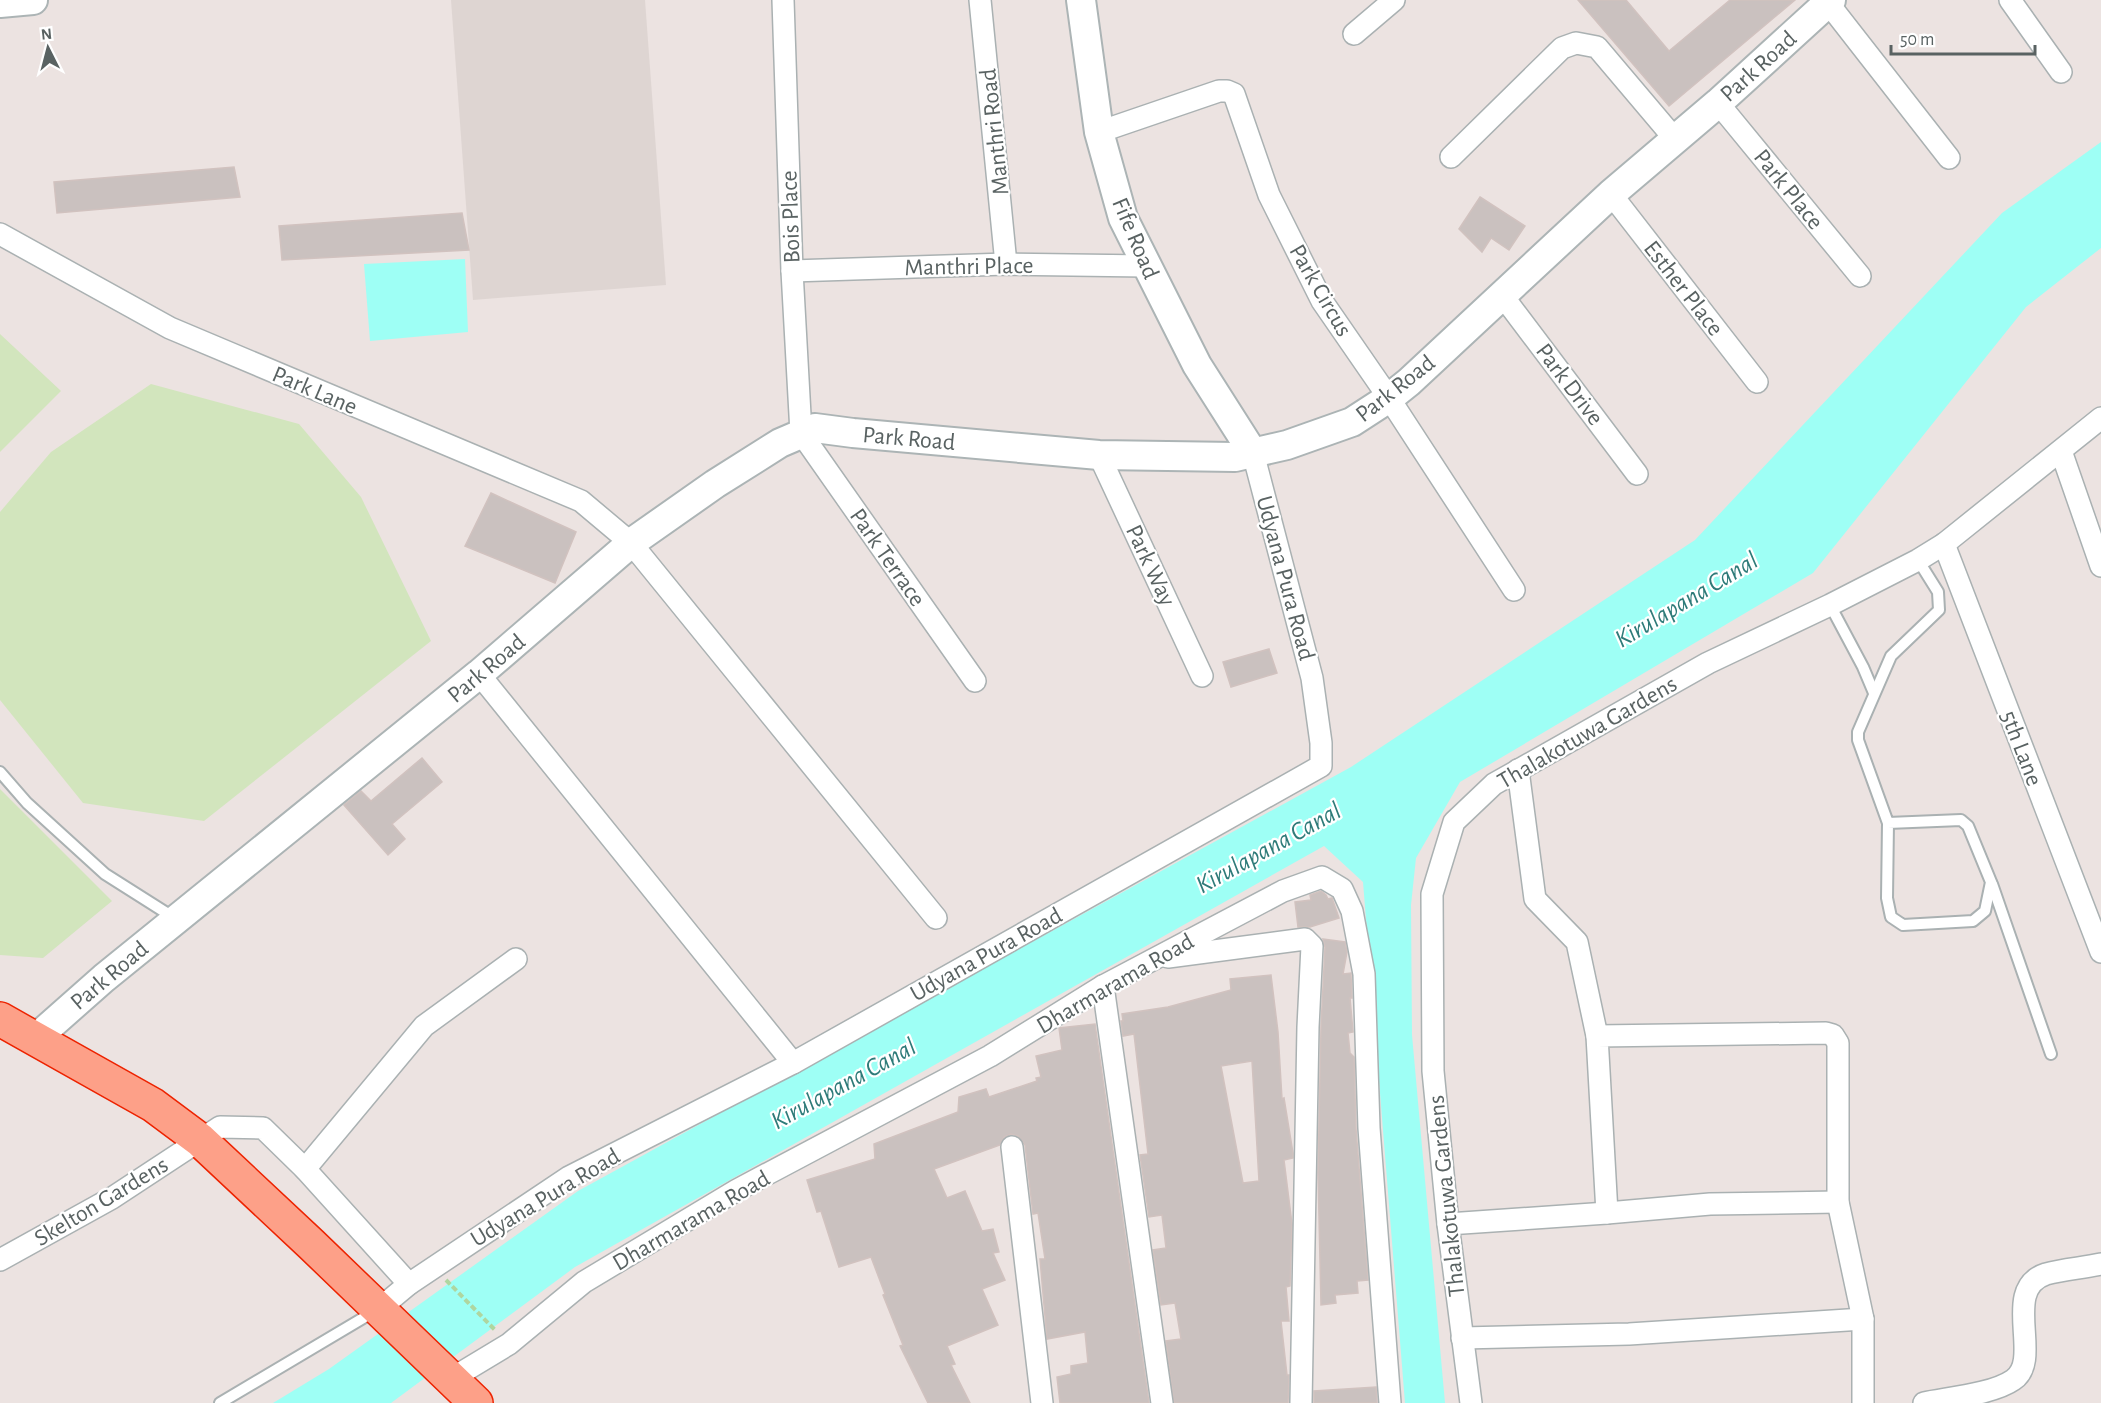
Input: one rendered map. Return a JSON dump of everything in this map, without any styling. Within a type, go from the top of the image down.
[{"type":"highway","points":[[0,1019],[153,1106],[200,1140],[476,1403]]},
{"type":"main road","points":[[0,3],[33,0]]},
{"type":"main road","name":"Fife Road","points":[[1081,0],[1099,132],[1123,218],[1197,365],[1253,453]]},
{"type":"main road","name":"Park Road","points":[[35,1039],[104,978],[479,674],[630,543],[715,484],[780,443],[814,428],[1099,455],[1210,458],[1235,457],[1287,445],[1352,423],[1409,382],[1611,194],[1718,102],[1829,1]]},
{"type":"street","name":"Bois Place","points":[[783,0],[792,271],[801,433]]},
{"type":"street","name":"Manthri Road","points":[[980,0],[1006,264]]},
{"type":"street","points":[[1354,34],[1394,0]]},
{"type":"street","points":[[2010,0],[2061,72]]},
{"type":"street","points":[[1829,1],[1949,158]]},
{"type":"street","points":[[1451,157],[1562,48],[1576,43],[1597,47],[1674,138]]},
{"type":"street","name":"Park Circus","points":[[1099,132],[1219,91],[1234,94],[1269,195],[1322,301],[1389,398],[1514,590]]},
{"type":"street","name":"Park Place","points":[[1718,102],[1860,276]]},
{"type":"street","name":"Esther Place","points":[[1611,194],[1757,381]]},
{"type":"street","name":"Park Lane","points":[[0,234],[170,328],[581,501],[630,543],[936,918]]},
{"type":"street","name":"Manthri Place","points":[[792,271],[1006,264],[1146,266]]},
{"type":"street","name":"Park Drive","points":[[1502,295],[1637,474]]},
{"type":"street","name":"Thalakotuwa Gardens","points":[[1471,1403],[1448,1224],[1433,1071],[1432,894],[1454,822],[1494,784],[1518,770],[1708,663],[1830,606],[1944,544],[2101,418]]},
{"type":"street","name":"Park Terrace","points":[[801,433],[975,681]]},
{"type":"street","points":[[2061,451],[2101,566]]},
{"type":"street","name":"Udyana Pura Road","points":[[380,1310],[409,1284],[569,1177],[794,1063],[1321,766],[1321,743],[1312,678],[1253,453]]},
{"type":"street","name":"Park Way","points":[[1099,455],[1202,676]]},
{"type":"street","name":"5th Lane","points":[[1944,544],[2101,952]]},
{"type":"street","points":[[479,674],[794,1063]]},
{"type":"street","points":[[1518,770],[1534,898],[1577,942],[1597,1036],[1607,1213]]},
{"type":"street","name":"Dharmarama Road","points":[[447,1375],[509,1344],[584,1282],[737,1190],[990,1056],[1103,986],[1282,891],[1322,877],[1342,889],[1352,911],[1364,974],[1369,1128],[1390,1403]]},
{"type":"street","points":[[1155,959],[1305,939],[1312,946],[1301,1403]]},
{"type":"street","points":[[305,1169],[424,1026],[516,959]]},
{"type":"street","points":[[1103,986],[1162,1403]]},
{"type":"street","points":[[1597,1036],[1826,1033],[1833,1035],[1838,1043],[1839,1202],[1863,1319],[1863,1403]]},
{"type":"street","name":"Skelton Gardens","points":[[0,1260],[112,1198],[220,1127],[263,1128],[305,1169],[409,1284]]},
{"type":"street","points":[[1012,1147],[1042,1403]]},
{"type":"street","points":[[1448,1224],[1710,1204],[1839,1202]]},
{"type":"street","points":[[1923,1403],[1997,1388],[2015,1379],[2025,1361],[2024,1295],[2032,1283],[2045,1274],[2101,1264]]},
{"type":"street","points":[[1462,1338],[1629,1334],[1863,1319]]},
{"type":"lane","points":[[1918,560],[1938,592],[1939,609],[1891,656],[1858,732],[1858,740],[1888,823],[1887,898],[1891,917],[1903,925],[1973,921],[1985,911],[1991,882]]},
{"type":"lane","points":[[1830,606],[1863,667],[1874,693]]},
{"type":"lane","points":[[0,772],[27,803],[105,874],[176,919]]},
{"type":"lane","points":[[1888,823],[1961,820],[1968,826],[1991,882],[2051,1054]]},
{"type":"lane","points":[[220,1403],[380,1310]]},
{"type":"path","points":[[442,1276],[501,1336]]},
{"type":"shaded area","points":[[451,0],[645,0],[666,285],[473,300]]},
{"type":"green space","points":[[0,334],[61,391],[0,452]]},
{"type":"green space","points":[[151,384],[299,424],[361,497],[431,641],[204,821],[83,803],[0,700],[0,512],[51,452]]},
{"type":"green space","points":[[0,789],[112,901],[43,958],[0,955]]},
{"type":"water","name":"Kirulapana Canal","points":[[2101,142],[2101,248],[2026,307],[1813,573],[1460,782],[1416,858],[1411,905],[1412,1035],[1445,1403],[1405,1403],[1363,882],[1324,846],[575,1267],[391,1403],[273,1403],[329,1369],[578,1191],[1351,767],[1695,540],[2002,213]]},
{"type":"water","points":[[465,259],[468,332],[370,341],[364,264]]},
{"type":"building","points":[[1578,0],[1626,0],[1669,51],[1730,0],[1795,0],[1669,106]]},
{"type":"building","points":[[234,167],[240,197],[57,213],[54,182]]},
{"type":"building","points":[[1480,197],[1525,226],[1509,250],[1491,238],[1482,252],[1459,229]]},
{"type":"building","points":[[462,213],[469,250],[282,260],[279,226]]},
{"type":"building","points":[[491,493],[576,532],[555,583],[465,546]]},
{"type":"building","points":[[1269,649],[1277,673],[1231,687],[1223,662]]},
{"type":"building","points":[[422,758],[442,782],[392,824],[405,839],[388,855],[344,805],[361,791],[371,801]]},
{"type":"building","points":[[1321,891],[1328,899],[1332,898],[1339,918],[1310,927],[1298,927],[1295,902],[1311,900],[1310,895]]},
{"type":"building","points":[[1323,939],[1345,942],[1347,952],[1343,974],[1351,973],[1352,998],[1350,998],[1353,1032],[1348,1033],[1350,1053],[1354,1057],[1356,1129],[1368,1280],[1357,1281],[1358,1293],[1335,1295],[1336,1303],[1321,1305],[1318,1173],[1325,947]]},
{"type":"building","points":[[1271,975],[1278,1032],[1282,1099],[1284,1098],[1293,1153],[1293,1158],[1284,1160],[1292,1224],[1290,1286],[1286,1287],[1289,1321],[1281,1321],[1287,1375],[1289,1375],[1288,1403],[1174,1403],[1166,1341],[1181,1339],[1175,1303],[1161,1305],[1153,1250],[1166,1248],[1162,1215],[1149,1217],[1140,1155],[1148,1154],[1134,1034],[1123,1036],[1122,1014],[1168,1007],[1231,990],[1230,979]],"holes":[[[1252,1061],[1259,1181],[1243,1183],[1221,1066]]]},
{"type":"building","points":[[1095,1024],[1149,1403],[1060,1403],[1057,1377],[1071,1374],[1071,1366],[1088,1363],[1085,1332],[1047,1339],[1040,1259],[1045,1259],[1038,1213],[1033,1214],[1025,1145],[1018,1136],[1011,1134],[1004,1137],[1000,1145],[934,1169],[947,1198],[965,1191],[982,1231],[993,1229],[999,1252],[993,1253],[1005,1280],[982,1289],[998,1325],[947,1346],[955,1364],[951,1365],[970,1403],[928,1403],[900,1346],[903,1345],[871,1257],[839,1267],[821,1211],[817,1212],[807,1180],[875,1159],[874,1144],[958,1112],[959,1097],[986,1089],[989,1097],[1037,1081],[1036,1078],[1041,1077],[1036,1056],[1062,1050],[1059,1028]]},
{"type":"building","points":[[1376,1387],[1377,1403],[1314,1403],[1314,1391]]}]
